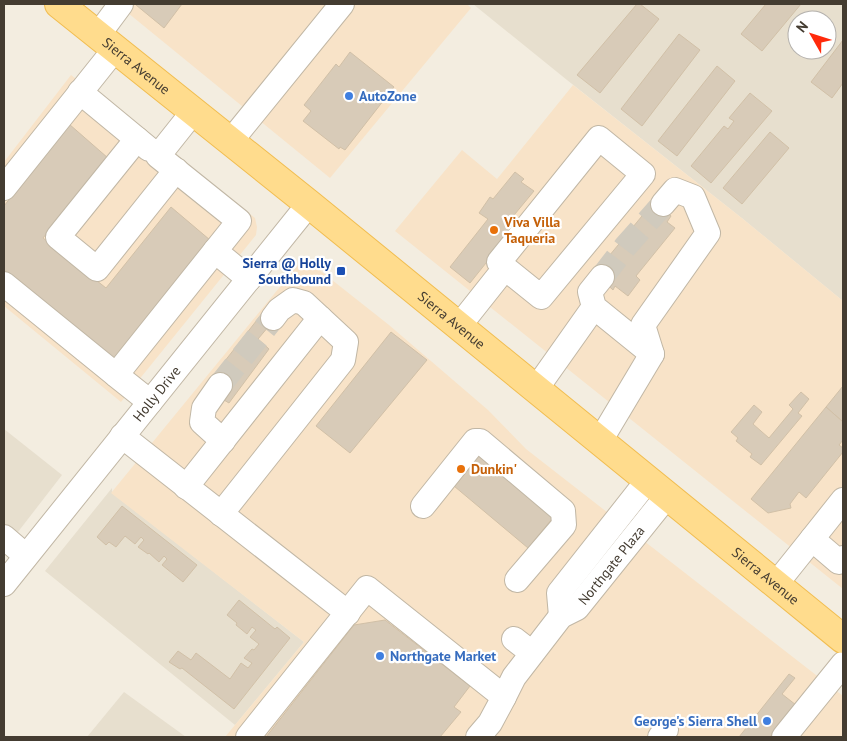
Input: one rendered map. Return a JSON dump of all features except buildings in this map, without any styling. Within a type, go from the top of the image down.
[{"type":"main road","name":"Sierra Avenue","points":[[59,4],[309,204],[843,639]]},
{"type":"street","points":[[4,188],[80,92],[107,42],[121,4]]},
{"type":"street","points":[[230,142],[342,4]]},
{"type":"street","points":[[80,92],[239,221],[116,375]]},
{"type":"street","points":[[137,139],[58,237],[96,269],[167,163],[193,112]]},
{"type":"street","points":[[599,138],[643,174],[541,297],[505,268],[499,262],[599,138]]},
{"type":"street","points":[[600,441],[652,354],[643,325],[708,233],[693,197],[675,190],[662,204]]},
{"type":"street","name":"Holly Drive","points":[[4,584],[309,204]]},
{"type":"street","points":[[215,251],[249,279]]},
{"type":"street","points":[[459,326],[505,268]]},
{"type":"street","points":[[602,277],[590,292],[594,307],[652,354]]},
{"type":"street","points":[[4,284],[150,402]]},
{"type":"street","points":[[221,514],[343,360],[346,342],[304,303],[293,300],[279,310],[272,318]]},
{"type":"street","points":[[536,388],[594,307]]},
{"type":"street","points":[[186,487],[320,318]]},
{"type":"street","points":[[220,386],[204,408],[202,422],[223,441]]},
{"type":"street","points":[[122,436],[348,613]]},
{"type":"street","points":[[423,506],[474,441],[480,441],[563,510],[564,525],[517,580]]},
{"type":"street","name":"Northgate Plaza","points":[[478,737],[490,723],[514,678],[523,646],[562,616],[577,608],[657,488]]},
{"type":"street","points":[[776,584],[843,500]]},
{"type":"street","points":[[4,537],[26,556]]},
{"type":"street","points":[[812,539],[840,562],[843,558]]},
{"type":"street","points":[[248,737],[367,588],[504,697]]},
{"type":"street","points":[[784,737],[843,664]]},
{"type":"shaded area","points":[[117,4],[467,4],[471,8],[330,178]]},
{"type":"shaded area","points":[[473,4],[843,4],[843,301]]},
{"type":"shaded area","points":[[71,75],[255,218],[257,227],[256,235],[121,402],[4,306],[4,162]]},
{"type":"shaded area","points":[[573,85],[743,219],[843,301],[843,589],[395,231],[462,150],[497,179]]},
{"type":"shaded area","points":[[302,260],[308,261],[389,325],[488,410],[526,449],[843,696],[843,737],[225,737],[304,642],[111,493]]},
{"type":"shaded area","points":[[4,429],[62,475],[4,550]]},
{"type":"shaded area","points":[[112,488],[112,493],[304,642],[235,725],[45,571]]},
{"type":"shaded area","points":[[124,692],[186,737],[87,737]]},
{"type":"tunnel","points":[[602,277],[625,247],[663,204]]},
{"type":"tunnel","points":[[220,385],[273,318]]},
{"type":"place","name":"AutoZone","points":[[349,96]]},
{"type":"place","name":"Viva Villa Taqueria","points":[[494,230]]},
{"type":"place","name":"Sierra @ Holly Southbound","points":[[341,271]]},
{"type":"place","name":"Dunkin'","points":[[461,469]]},
{"type":"place","name":"Northgate Market","points":[[380,656]]},
{"type":"place","name":"George's Sierra Shell","points":[[767,721]]}]
